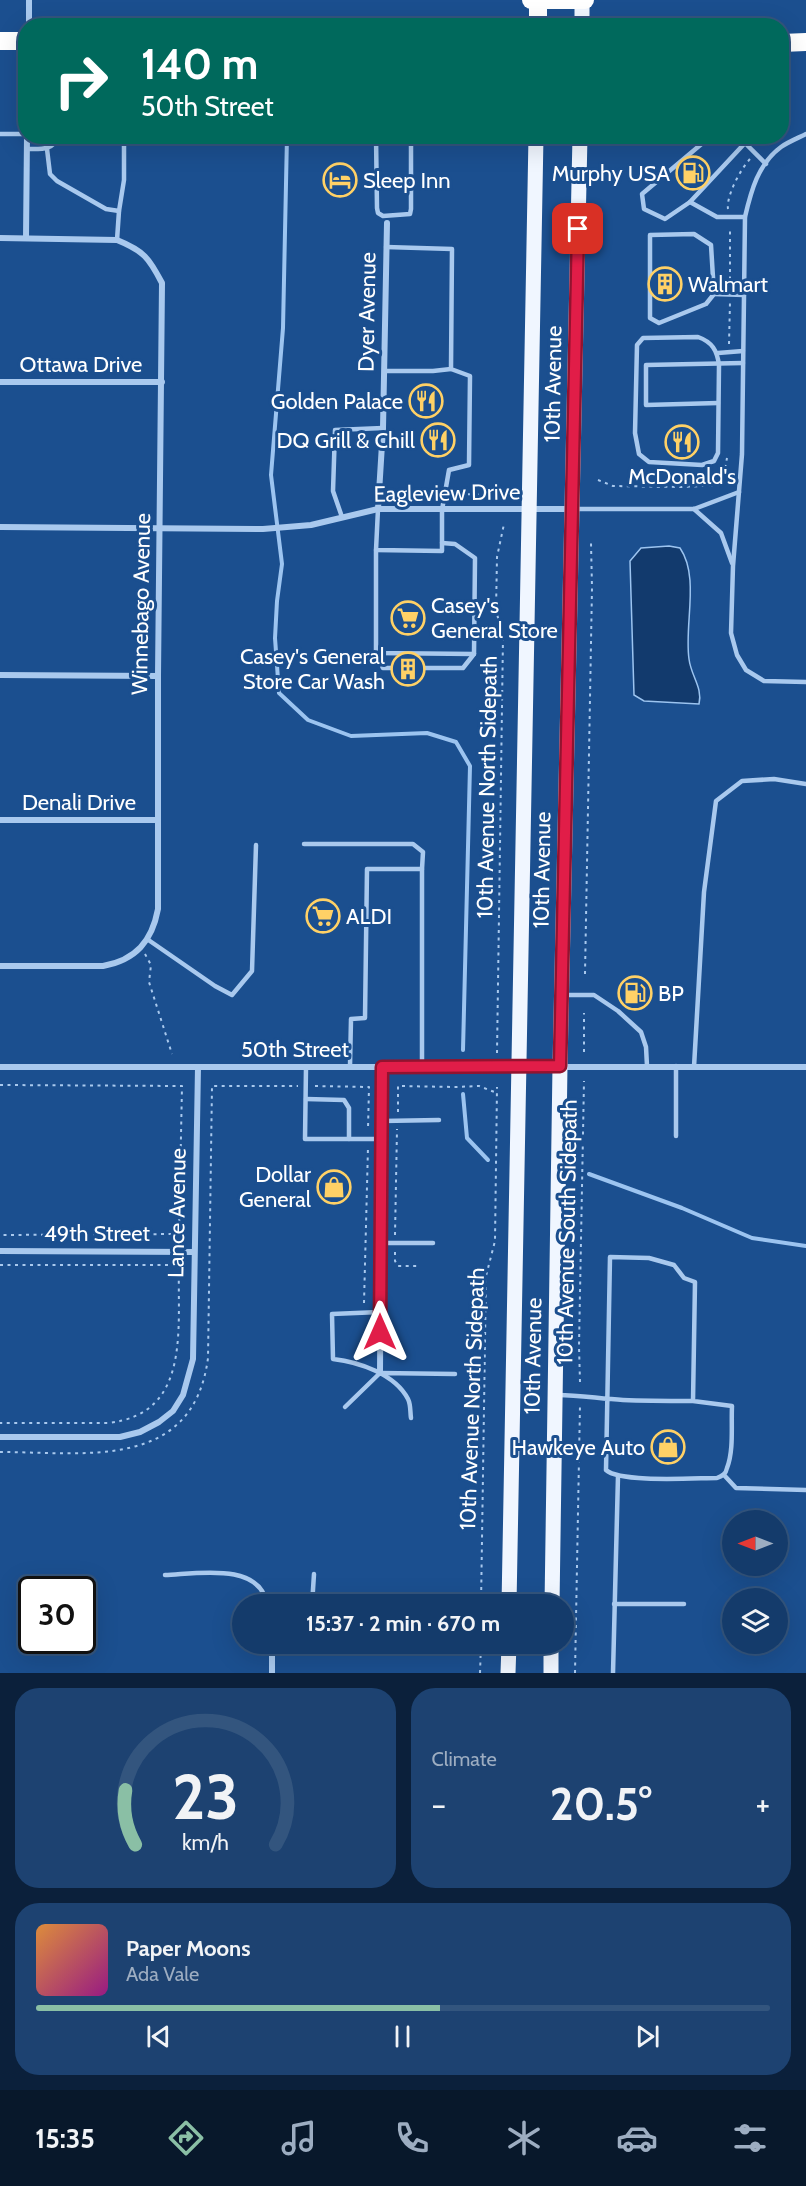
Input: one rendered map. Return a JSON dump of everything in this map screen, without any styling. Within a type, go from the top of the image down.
[{"type":"highway","points":[[531,0],[583,0]]},
{"type":"highway","points":[[538,0],[538,18]]},
{"type":"highway","points":[[0,41],[18,41]]},
{"type":"highway","points":[[789,42],[806,42]]},
{"type":"main road","points":[[582,18],[583,0]]},
{"type":"main road","name":"10th Avenue","points":[[509,1594],[536,144]]},
{"type":"main road","name":"10th Avenue","points":[[552,1594],[561,995],[580,144]]},
{"type":"main road","points":[[508,1673],[509,1654]]},
{"type":"main road","points":[[551,1654],[551,1673]]},
{"type":"street","points":[[29,0],[29,18]]},
{"type":"street","points":[[26,238],[27,144]]},
{"type":"street","name":"Dyer Avenue","points":[[378,509],[383,428],[387,219]]},
{"type":"street","points":[[0,238],[117,240]]},
{"type":"street","name":"Winnebago Avenue","points":[[117,240],[134,247],[150,260],[162,283],[158,909],[155,927],[142,947]]},
{"type":"street","name":"Ottawa Drive","points":[[0,382],[162,382]]},
{"type":"street","name":"Eagleview Drive","points":[[0,527],[263,529],[311,525],[378,509],[573,509]]},
{"type":"street","points":[[0,675],[158,676]]},
{"type":"street","name":"Denali Drive","points":[[0,819],[158,820]]},
{"type":"street","points":[[0,966],[103,966],[119,963],[142,947]]},
{"type":"street","name":"50th Street","points":[[0,1067],[806,1067]]},
{"type":"street","name":"Lance Avenue","points":[[0,1437],[120,1437],[140,1432],[159,1422],[173,1411],[183,1395],[193,1359],[198,1067]]},
{"type":"street","points":[[380,1373],[382,1067]]},
{"type":"street","name":"49th Street","points":[[0,1251],[194,1252]]},
{"type":"street","points":[[272,1654],[272,1673]]},
{"type":"lane","points":[[0,134],[18,135]]},
{"type":"lane","points":[[789,143],[806,134]]},
{"type":"lane","points":[[27,149],[46,148],[53,144]]},
{"type":"lane","points":[[117,240],[118,211],[124,180],[124,144]]},
{"type":"lane","points":[[376,144],[377,208],[380,215],[387,219],[410,214],[411,144]]},
{"type":"lane","points":[[702,144],[642,195],[644,209],[665,219],[690,202],[744,144]]},
{"type":"lane","points":[[746,144],[766,164]]},
{"type":"lane","points":[[787,144],[781,147],[766,164],[750,191],[745,217],[742,454],[733,566],[732,633],[737,655],[746,670],[764,681],[806,682]]},
{"type":"lane","points":[[46,148],[50,174],[57,181],[106,209],[118,211]]},
{"type":"lane","points":[[690,202],[717,217],[745,217]]},
{"type":"lane","points":[[694,234],[711,245],[714,294],[706,304],[659,323],[650,318],[650,235],[694,234]]},
{"type":"lane","points":[[386,247],[452,249],[451,369]]},
{"type":"lane","points":[[714,294],[744,295]]},
{"type":"lane","points":[[698,337],[709,341],[718,353],[719,364],[718,453],[714,461],[702,465],[649,462],[639,454],[635,434],[637,345],[643,338],[698,337]]},
{"type":"lane","points":[[718,353],[743,351]]},
{"type":"lane","points":[[718,403],[646,405],[646,366],[743,363]]},
{"type":"lane","points":[[376,550],[442,551],[442,510],[449,470],[469,465],[470,376],[451,369],[384,371]]},
{"type":"lane","points":[[342,517],[333,491],[335,430],[383,428]]},
{"type":"lane","points":[[573,509],[694,509],[739,492]]},
{"type":"lane","points":[[378,509],[376,653],[383,668],[463,668],[474,654],[476,558],[455,544],[442,543]]},
{"type":"lane","points":[[694,509],[721,534],[733,566]]},
{"type":"lane","points":[[376,653],[474,654]]},
{"type":"lane","points":[[694,1067],[704,892],[717,801],[742,781],[774,779],[806,784]]},
{"type":"lane","points":[[304,843],[412,844],[423,852],[422,1066]]},
{"type":"lane","points":[[147,939],[216,986],[232,994],[252,971],[256,845]]},
{"type":"lane","points":[[350,1066],[351,1019],[365,1018],[366,868],[423,870]]},
{"type":"lane","points":[[561,995],[594,995],[618,1011],[641,1032],[646,1047],[646,1066]]},
{"type":"lane","points":[[676,1066],[676,1136]]},
{"type":"lane","points":[[306,1067],[305,1139],[382,1138]]},
{"type":"lane","points":[[306,1099],[344,1100],[349,1108],[349,1139]]},
{"type":"lane","points":[[382,1121],[439,1120]]},
{"type":"lane","points":[[381,1243],[433,1243]]},
{"type":"lane","points":[[555,1396],[580,1395],[607,1398],[693,1401],[732,1406],[730,1451],[728,1468],[724,1475],[717,1478],[618,1476],[611,1475],[606,1470],[607,1398],[610,1257],[649,1258],[674,1266],[684,1278],[695,1282],[693,1401]]},
{"type":"lane","points":[[380,1312],[356,1311],[332,1314],[333,1359],[349,1361],[380,1373],[402,1389],[409,1401],[411,1418]]},
{"type":"lane","points":[[345,1407],[380,1373],[455,1374]]},
{"type":"lane","points":[[724,1475],[736,1488],[806,1490]]},
{"type":"lane","points":[[613,1673],[618,1476]]},
{"type":"lane","points":[[165,1575],[233,1573],[255,1584],[262,1594]]},
{"type":"lane","points":[[313,1594],[314,1574]]},
{"type":"lane","points":[[614,1604],[684,1604]]},
{"type":"path","points":[[445,494],[504,495]]},
{"type":"path","name":"10th Avenue North Sidepath","points":[[497,1053],[503,637],[496,610],[497,557],[504,524]]},
{"type":"path","points":[[585,974],[591,543]]},
{"type":"path","points":[[142,947],[151,965],[149,982],[172,1054]]},
{"type":"path","points":[[584,1013],[584,1052]]},
{"type":"path","name":"10th Avenue South Sidepath","points":[[580,1382],[584,1081]]},
{"type":"path","points":[[0,1085],[182,1086],[179,1234],[0,1235]]},
{"type":"path","points":[[419,1266],[398,1266],[395,1261],[398,1086],[479,1086],[497,1093]]},
{"type":"path","points":[[356,1311],[356,1305],[364,1305],[369,1087]]},
{"type":"path","name":"10th Avenue North Sidepath","points":[[481,1594],[486,1276],[495,1241],[497,1087]]},
{"type":"path","points":[[0,1265],[179,1265],[176,1365],[163,1395],[151,1407],[138,1415],[114,1422],[0,1423]]},
{"type":"path","points":[[575,1673],[580,1405]]},
{"type":"path","points":[[480,1673],[481,1654]]},
{"type":"water","points":[[669,546],[680,548],[689,573],[688,646],[690,665],[698,687],[699,704],[644,701],[634,695],[630,561],[641,548]]},
{"type":"waterway","points":[[287,144],[283,328],[271,475],[282,564],[275,638],[279,693],[308,720],[351,736],[427,733],[456,742],[470,766],[463,1050]]},
{"type":"waterway","points":[[463,1094],[467,1138],[488,1160]]},
{"type":"waterway","points":[[589,1174],[682,1208],[752,1238],[806,1246]]},
{"type":"place","name":"Murphy USA","points":[[693,173]]},
{"type":"place","name":"Sleep Inn","points":[[340,180]]},
{"type":"place","name":"Walmart","points":[[665,284]]},
{"type":"place","name":"Golden Palace","points":[[426,401]]},
{"type":"place","name":"DQ Grill & Chill","points":[[438,440]]},
{"type":"place","name":"McDonald's","points":[[682,442]]},
{"type":"place","name":"Casey's General Store","points":[[408,618]]},
{"type":"place","name":"Casey's General Store Car Wash","points":[[408,669]]},
{"type":"place","name":"ALDI","points":[[323,916]]},
{"type":"place","name":"BP","points":[[635,993]]},
{"type":"place","name":"Dollar General","points":[[334,1187]]},
{"type":"place","name":"Hawkeye Auto","points":[[668,1447]]},
{"type":"route","points":[[380,1332],[382,1067],[560,1066],[578,229]]}]
